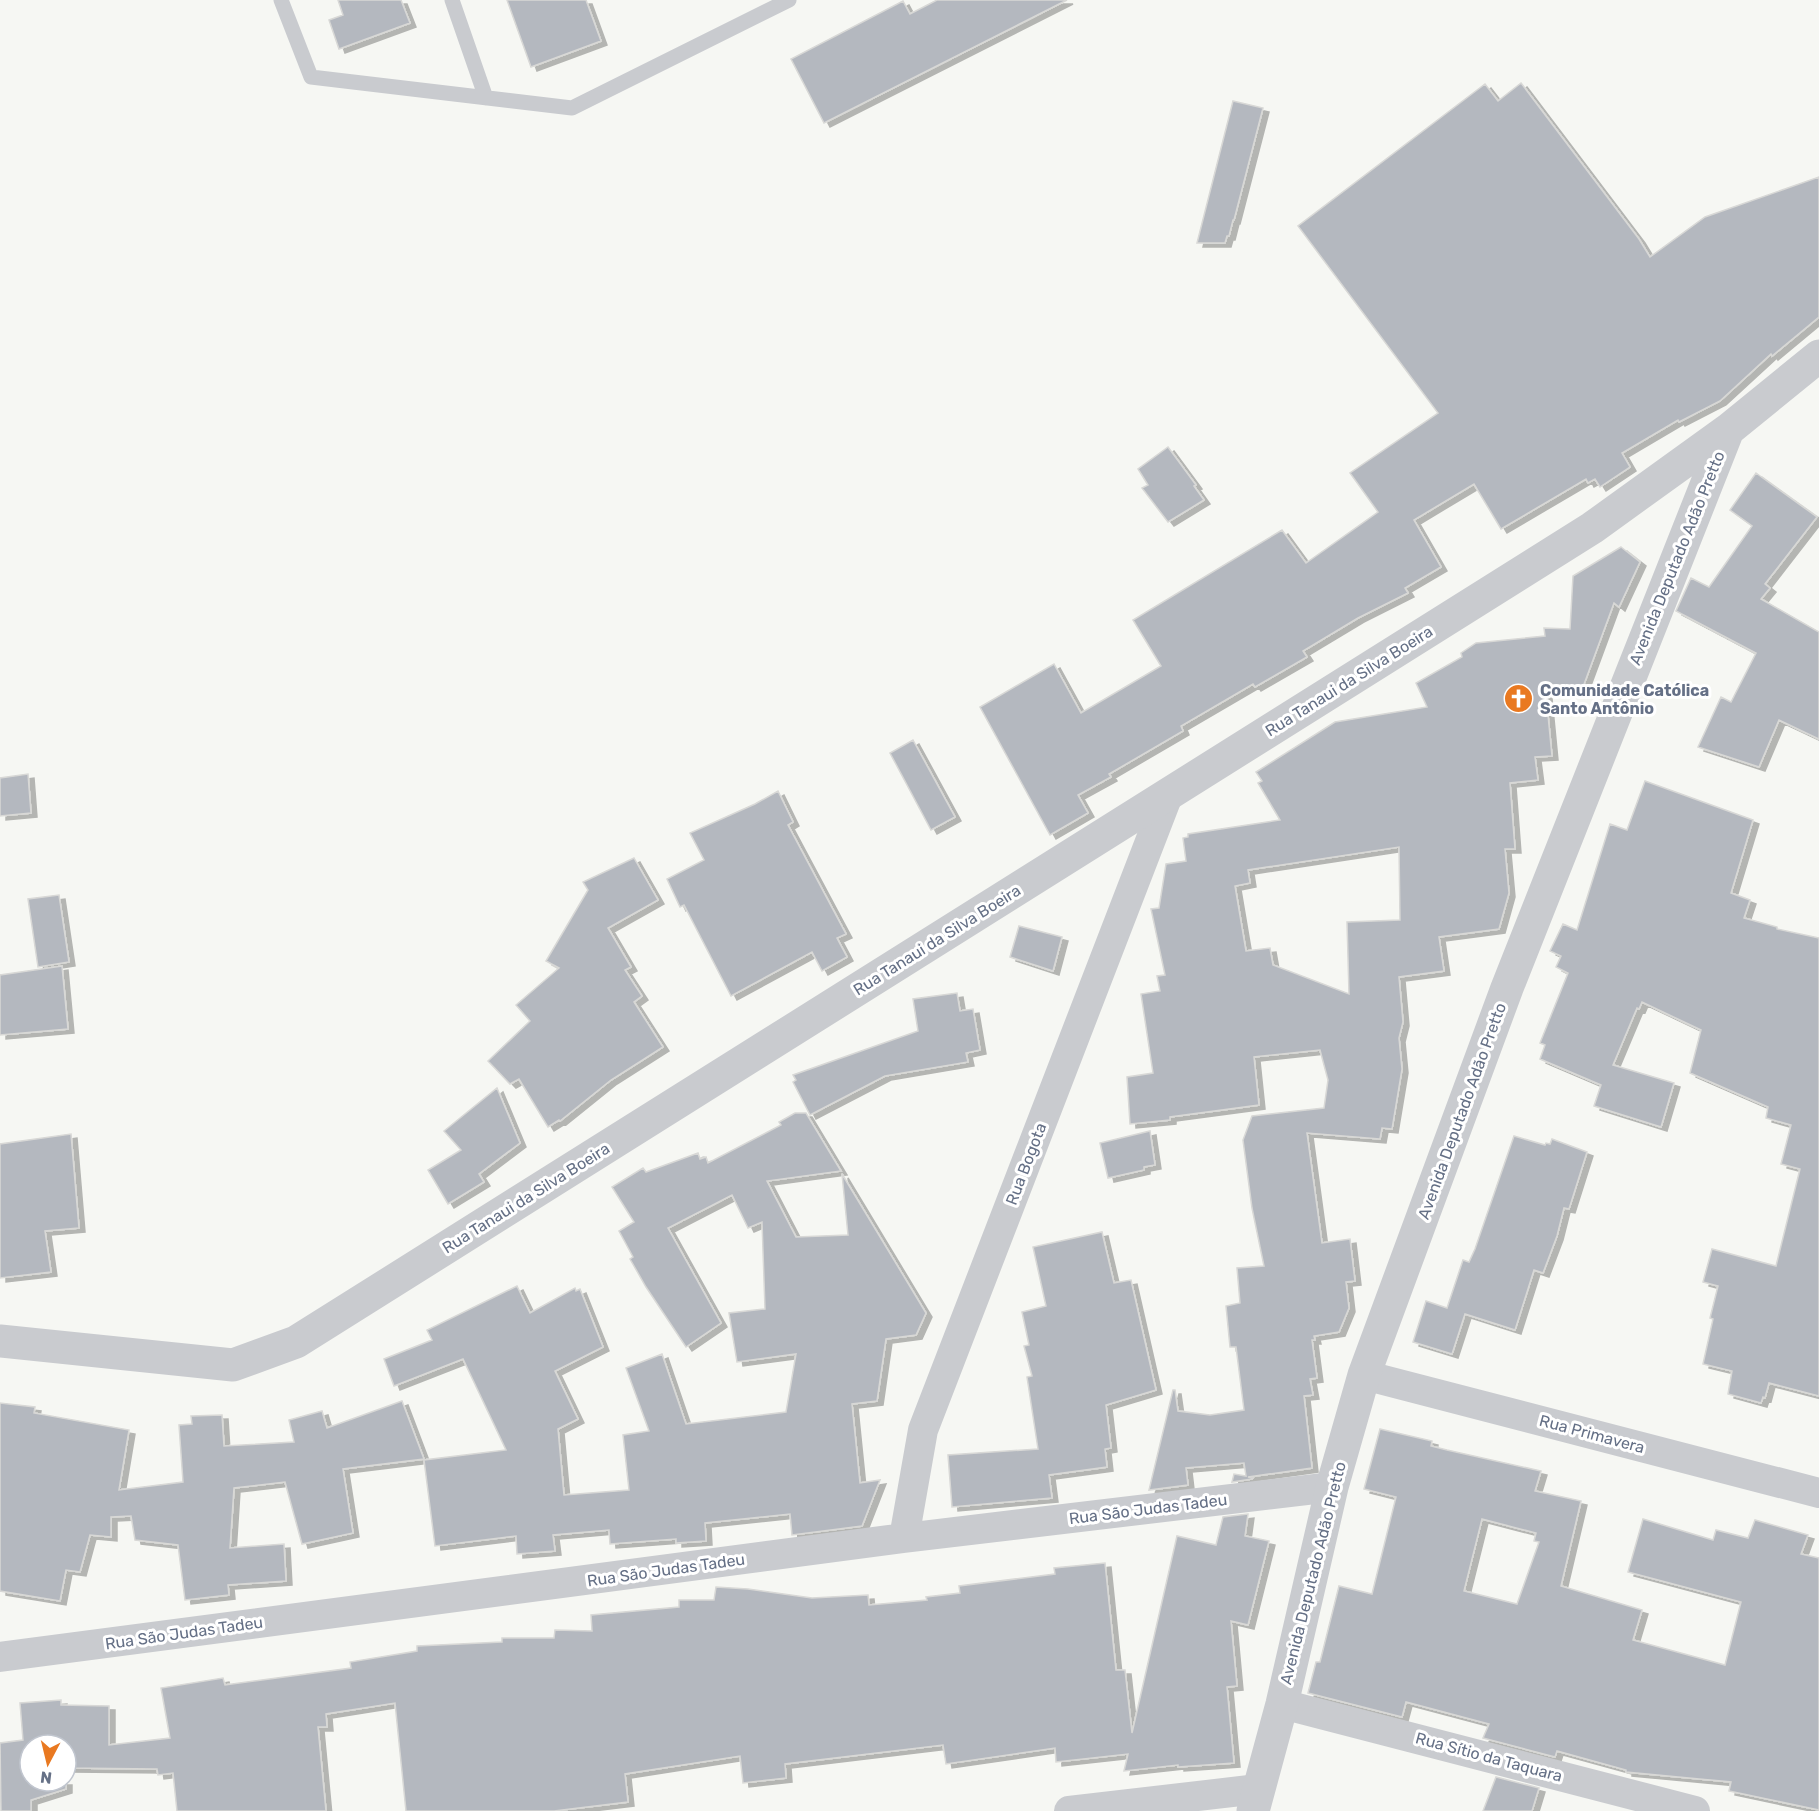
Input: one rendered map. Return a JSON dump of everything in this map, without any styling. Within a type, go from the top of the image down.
[{"type":"street","name":"Rua Tanaui da Silva Boeira","points":[[0,1341],[233,1365],[296,1342],[1592,528],[1728,430],[1819,356]]},
{"type":"street","name":"Avenida Deputado Adão Pretto","points":[[1255,1800],[1282,1704],[1332,1487],[1364,1375],[1507,988],[1728,430]]},
{"type":"street","name":"Rua Bogota","points":[[904,1538],[923,1430],[1168,795]]},
{"type":"street","name":"Rua Primavera","points":[[1364,1375],[1819,1493]]},
{"type":"street","name":"Rua São Judas Tadeu","points":[[0,1657],[904,1538],[1332,1487]]},
{"type":"street","name":"Rua Sítio da Taquara","points":[[1282,1704],[1695,1811]]},
{"type":"street","points":[[1069,1811],[1255,1800]]},
{"type":"lane","points":[[281,0],[311,77],[572,108],[789,0]]},
{"type":"lane","points":[[452,0],[486,98]]},
{"type":"building","points":[[338,0],[401,0],[410,23],[339,49],[329,20],[343,15]]},
{"type":"building","points":[[507,0],[586,0],[601,41],[531,67]]},
{"type":"building","points":[[937,0],[1067,0],[824,123],[791,59],[903,1],[910,14]]},
{"type":"building","points":[[1521,83],[1639,239],[1650,257],[1705,217],[1819,177],[1819,317],[1772,356],[1771,354],[1720,401],[1679,422],[1678,420],[1622,453],[1630,467],[1600,487],[1595,479],[1588,483],[1586,479],[1501,529],[1474,484],[1414,520],[1441,567],[1405,588],[1408,593],[1358,618],[1303,651],[1307,657],[1255,687],[1253,684],[1181,726],[1183,731],[1109,774],[1111,777],[1078,795],[1088,813],[1050,835],[980,707],[1054,664],[1081,713],[1161,666],[1133,620],[1282,530],[1306,563],[1378,512],[1350,473],[1438,413],[1298,226],[1485,84],[1498,101]]},
{"type":"building","points":[[1233,101],[1263,108],[1229,236],[1225,243],[1197,243]]},
{"type":"building","points":[[1168,447],[1196,485],[1194,486],[1204,500],[1168,522],[1142,488],[1148,485],[1138,469]]},
{"type":"building","points":[[1756,473],[1817,517],[1765,584],[1770,588],[1761,599],[1819,632],[1819,739],[1779,720],[1759,767],[1698,747],[1721,697],[1731,702],[1756,653],[1676,611],[1691,578],[1709,587],[1752,526],[1730,510]]},
{"type":"building","points":[[1621,547],[1640,562],[1619,607],[1614,603],[1583,687],[1545,684],[1552,756],[1535,757],[1538,780],[1510,783],[1515,849],[1505,849],[1509,893],[1499,929],[1439,937],[1444,971],[1399,977],[1403,1022],[1399,1038],[1402,1069],[1392,1129],[1382,1128],[1380,1139],[1307,1133],[1322,1243],[1350,1239],[1355,1281],[1346,1282],[1349,1308],[1339,1332],[1314,1336],[1315,1340],[1312,1340],[1317,1378],[1310,1379],[1313,1395],[1304,1396],[1312,1468],[1248,1477],[1253,1478],[1232,1482],[1234,1474],[1246,1476],[1244,1463],[1186,1468],[1188,1485],[1149,1490],[1173,1390],[1175,1390],[1178,1411],[1210,1415],[1244,1410],[1236,1347],[1230,1347],[1226,1306],[1240,1303],[1237,1268],[1264,1266],[1252,1208],[1243,1140],[1252,1116],[1324,1108],[1328,1080],[1320,1050],[1254,1057],[1259,1105],[1170,1117],[1170,1120],[1130,1124],[1127,1077],[1153,1073],[1141,994],[1160,991],[1157,976],[1165,975],[1151,909],[1159,908],[1166,864],[1186,861],[1183,838],[1188,837],[1188,834],[1280,820],[1258,783],[1262,781],[1256,772],[1335,722],[1427,707],[1416,683],[1462,657],[1461,653],[1476,643],[1545,636],[1544,628],[1570,629],[1573,576]],"holes":[[[1399,847],[1400,920],[1347,922],[1349,994],[1273,965],[1270,948],[1246,951],[1235,886],[1250,883],[1248,870]]]},
{"type":"building","points":[[913,740],[955,817],[931,830],[890,753]]},
{"type":"building","points":[[28,774],[31,813],[0,816],[0,778]]},
{"type":"building","points":[[1645,781],[1753,820],[1731,893],[1750,900],[1744,918],[1777,927],[1777,929],[1819,938],[1819,1396],[1769,1383],[1765,1398],[1763,1397],[1761,1403],[1728,1394],[1732,1371],[1703,1364],[1713,1319],[1710,1318],[1718,1286],[1703,1282],[1712,1249],[1776,1266],[1800,1169],[1781,1164],[1791,1125],[1766,1118],[1768,1107],[1690,1073],[1701,1030],[1642,1002],[1639,1009],[1637,1008],[1613,1065],[1674,1083],[1661,1127],[1594,1106],[1601,1085],[1540,1059],[1545,1045],[1540,1043],[1568,973],[1556,967],[1561,956],[1550,951],[1563,924],[1577,930],[1610,824],[1627,830]]},
{"type":"building","points":[[778,791],[793,822],[788,825],[846,934],[837,938],[847,957],[822,971],[812,952],[731,996],[684,905],[680,907],[667,879],[704,860],[690,833],[755,804]]},
{"type":"building","points":[[634,858],[658,900],[608,928],[631,967],[625,970],[642,996],[634,1002],[663,1047],[611,1080],[560,1121],[548,1127],[519,1079],[510,1084],[488,1061],[530,1021],[516,1005],[559,968],[546,961],[588,890],[583,882]]},
{"type":"building","points":[[59,895],[69,962],[38,967],[28,899]]},
{"type":"building","points":[[1019,926],[1062,937],[1053,971],[1010,957]]},
{"type":"building","points":[[62,966],[68,1029],[0,1035],[0,975]]},
{"type":"building","points":[[957,993],[960,1011],[973,1009],[980,1050],[966,1053],[968,1062],[885,1076],[810,1115],[793,1082],[796,1080],[793,1075],[918,1031],[913,999]]},
{"type":"building","points":[[497,1088],[520,1143],[479,1174],[484,1182],[448,1204],[428,1170],[461,1150],[444,1131]]},
{"type":"building","points":[[795,1113],[806,1113],[841,1171],[767,1181],[796,1237],[848,1235],[842,1174],[926,1313],[916,1335],[886,1339],[877,1401],[852,1404],[860,1483],[880,1480],[862,1526],[792,1535],[790,1514],[705,1523],[706,1541],[676,1543],[676,1539],[610,1544],[609,1530],[553,1535],[555,1551],[517,1554],[516,1536],[435,1546],[424,1460],[506,1450],[463,1359],[394,1386],[384,1359],[432,1340],[427,1330],[517,1286],[530,1313],[575,1288],[576,1291],[580,1289],[603,1347],[555,1371],[578,1419],[558,1429],[564,1495],[629,1490],[623,1435],[649,1431],[626,1368],[662,1354],[686,1424],[786,1412],[796,1354],[737,1362],[729,1313],[765,1309],[762,1222],[748,1228],[732,1195],[668,1228],[721,1323],[686,1347],[630,1259],[633,1257],[619,1231],[634,1222],[612,1187],[643,1168],[646,1172],[698,1153],[700,1159],[706,1157],[708,1163],[781,1125],[779,1122]]},
{"type":"building","points":[[1150,1131],[1155,1165],[1144,1167],[1144,1170],[1108,1178],[1100,1143]]},
{"type":"building","points":[[71,1134],[79,1228],[45,1231],[51,1272],[0,1278],[0,1144]]},
{"type":"building","points":[[1514,1136],[1545,1145],[1550,1144],[1552,1139],[1587,1152],[1569,1209],[1564,1208],[1557,1236],[1543,1273],[1534,1270],[1515,1330],[1465,1314],[1452,1354],[1413,1342],[1426,1301],[1447,1308],[1463,1260],[1469,1262],[1475,1249]]},
{"type":"building","points":[[1102,1232],[1114,1283],[1131,1280],[1156,1390],[1106,1405],[1111,1448],[1105,1449],[1107,1467],[1049,1475],[1052,1498],[952,1507],[948,1455],[1038,1449],[1027,1377],[1032,1376],[1024,1346],[1029,1345],[1022,1312],[1046,1306],[1033,1247]]},
{"type":"building","points":[[402,1401],[424,1459],[343,1469],[353,1533],[302,1544],[285,1482],[234,1488],[230,1548],[284,1544],[286,1581],[228,1585],[229,1595],[185,1600],[178,1545],[135,1540],[131,1516],[111,1517],[111,1537],[90,1535],[80,1572],[66,1570],[60,1601],[0,1591],[0,1403],[35,1407],[34,1413],[129,1430],[119,1490],[183,1482],[179,1425],[192,1424],[191,1416],[222,1415],[224,1446],[294,1442],[289,1420],[322,1411],[327,1428]]},
{"type":"building","points":[[1380,1429],[1432,1441],[1431,1446],[1541,1471],[1535,1491],[1581,1501],[1561,1586],[1642,1610],[1633,1640],[1725,1665],[1741,1602],[1628,1572],[1643,1519],[1713,1540],[1716,1530],[1748,1538],[1755,1520],[1808,1535],[1801,1554],[1819,1558],[1819,1810],[1729,1791],[1731,1782],[1626,1772],[1626,1770],[1557,1751],[1555,1757],[1483,1738],[1489,1724],[1406,1702],[1402,1717],[1308,1693],[1316,1662],[1320,1662],[1339,1586],[1372,1594],[1396,1497],[1364,1489]],"holes":[[[1482,1519],[1536,1533],[1534,1541],[1539,1542],[1517,1604],[1464,1591]]]},
{"type":"building","points":[[1248,1514],[1245,1536],[1269,1541],[1248,1625],[1231,1621],[1237,1686],[1227,1687],[1234,1763],[1178,1767],[1178,1765],[1124,1771],[1128,1754],[1056,1762],[1055,1748],[946,1764],[943,1745],[785,1764],[786,1778],[743,1783],[740,1756],[625,1774],[628,1802],[554,1811],[406,1811],[395,1703],[326,1714],[327,1727],[318,1727],[326,1811],[177,1811],[173,1773],[158,1775],[157,1769],[78,1768],[78,1733],[22,1733],[20,1703],[61,1700],[61,1705],[109,1706],[109,1745],[170,1738],[161,1688],[223,1678],[225,1685],[351,1668],[350,1662],[417,1651],[417,1646],[502,1642],[502,1638],[554,1638],[555,1630],[592,1631],[591,1615],[679,1607],[679,1600],[714,1600],[716,1587],[812,1598],[868,1595],[869,1605],[927,1600],[926,1597],[960,1593],[959,1586],[1055,1574],[1054,1568],[1105,1563],[1116,1670],[1125,1670],[1132,1733],[1177,1536],[1216,1545],[1223,1517]]},
{"type":"building","points":[[18,1741],[18,1793],[53,1793],[31,1800],[31,1811],[1,1811],[0,1743]]},
{"type":"building","points":[[1496,1777],[1539,1788],[1532,1811],[1483,1811]]},
{"type":"place","name":"Comunidade Católica Santo Antônio","points":[[1519,699]]}]
